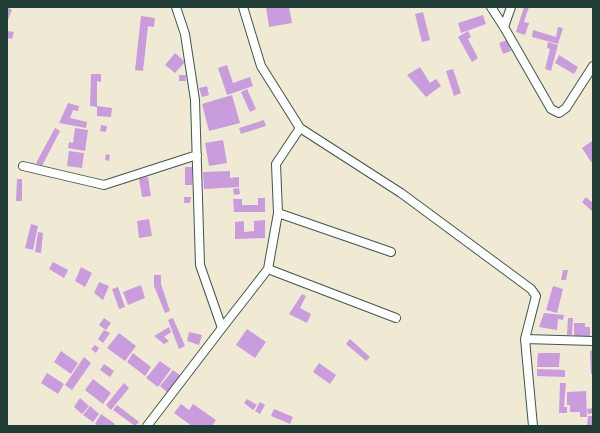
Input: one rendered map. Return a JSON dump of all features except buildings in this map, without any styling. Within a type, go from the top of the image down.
[{"type":"street","points":[[176,7],[185,34],[196,100],[200,265],[222,328]]},
{"type":"street","points":[[243,7],[261,66],[300,128],[401,193],[531,289],[536,296],[525,339],[533,426]]},
{"type":"street","points":[[491,7],[551,109],[559,113],[566,108],[593,66]]},
{"type":"street","points":[[504,27],[511,7]]},
{"type":"street","points":[[147,426],[268,269],[278,213],[276,164],[300,128]]},
{"type":"street","points":[[23,166],[104,185],[197,155]]},
{"type":"street","points":[[278,213],[391,252]]},
{"type":"street","points":[[268,269],[396,318]]},
{"type":"street","points":[[525,339],[593,341]]}]
